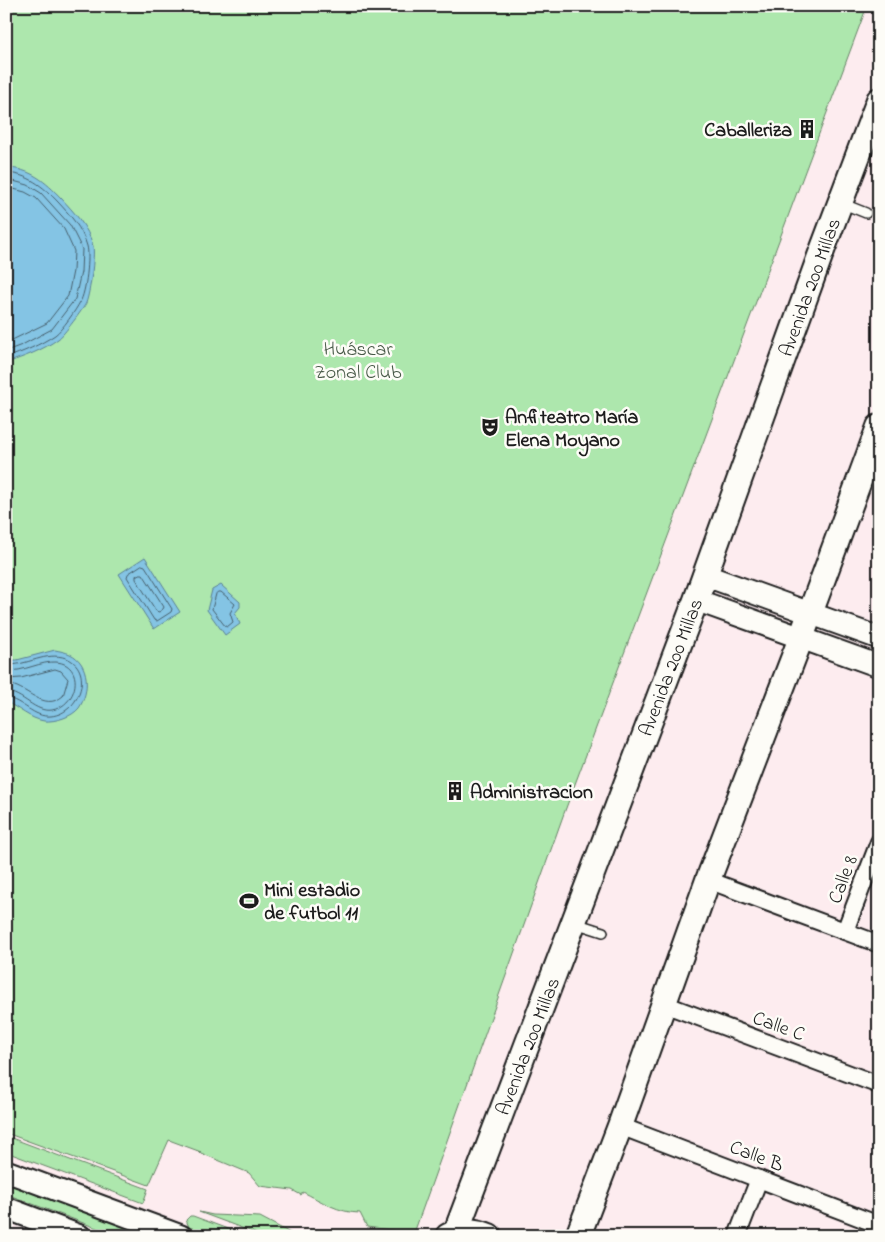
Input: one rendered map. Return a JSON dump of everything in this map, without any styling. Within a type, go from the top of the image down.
[{"type":"main road","name":"Avenida 200 Millas","points":[[452,1234],[696,600],[879,100]]},
{"type":"main road","points":[[578,1236],[620,1126],[708,880],[801,638],[879,427]]},
{"type":"main road","points":[[452,1234],[480,1232],[489,1236]]},
{"type":"street","points":[[704,575],[879,638]]},
{"type":"street","points":[[696,600],[879,666]]},
{"type":"street","name":"Calle 8","points":[[845,931],[879,842]]},
{"type":"street","points":[[708,880],[879,944]]},
{"type":"street","name":"Calle C","points":[[664,1004],[879,1085]]},
{"type":"street","name":"Calle B","points":[[620,1126],[759,1179],[878,1221]]},
{"type":"street","points":[[6,1171],[149,1230],[181,1236]]},
{"type":"street","points":[[737,1236],[759,1179]]},
{"type":"street","points":[[6,1208],[80,1236]]},
{"type":"lane","points":[[840,203],[866,213]]},
{"type":"lane","points":[[573,922],[603,932]]},
{"type":"green space","name":"Huáscar Zonal Club","points":[[6,6],[867,6],[563,816],[414,1233],[367,1227],[360,1213],[337,1209],[303,1192],[301,1195],[292,1190],[260,1186],[249,1173],[169,1140],[149,1185],[6,1133]]},
{"type":"green space","points":[[6,1136],[148,1189],[143,1203],[6,1152]]},
{"type":"green space","points":[[6,1178],[138,1227],[134,1236],[118,1236],[6,1194]]},
{"type":"green space","points":[[199,1212],[213,1215],[260,1217],[296,1236],[263,1236]]},
{"type":"green space","points":[[190,1216],[233,1231],[223,1236],[218,1236],[200,1231],[189,1227],[186,1220]]},
{"type":"water","points":[[6,168],[23,170],[30,173],[55,192],[76,214],[84,226],[91,239],[93,251],[88,298],[73,322],[61,337],[52,343],[33,353],[6,363]]},
{"type":"water","points":[[145,557],[180,612],[154,629],[119,574]]},
{"type":"water","points":[[221,585],[240,602],[240,607],[235,613],[240,624],[225,635],[207,610],[212,590]]},
{"type":"water","points":[[55,650],[68,653],[77,658],[85,671],[85,694],[79,708],[72,714],[53,721],[44,721],[29,716],[6,702],[6,660],[17,660]]},
{"type":"place","name":"Caballeriza","points":[[807,129]]},
{"type":"place","name":"Anfiteatro María Elena Moyano","points":[[490,427]]},
{"type":"place","name":"Administracion","points":[[455,791]]},
{"type":"place","name":"Mini estadio de futbol 11","points":[[249,901]]}]
